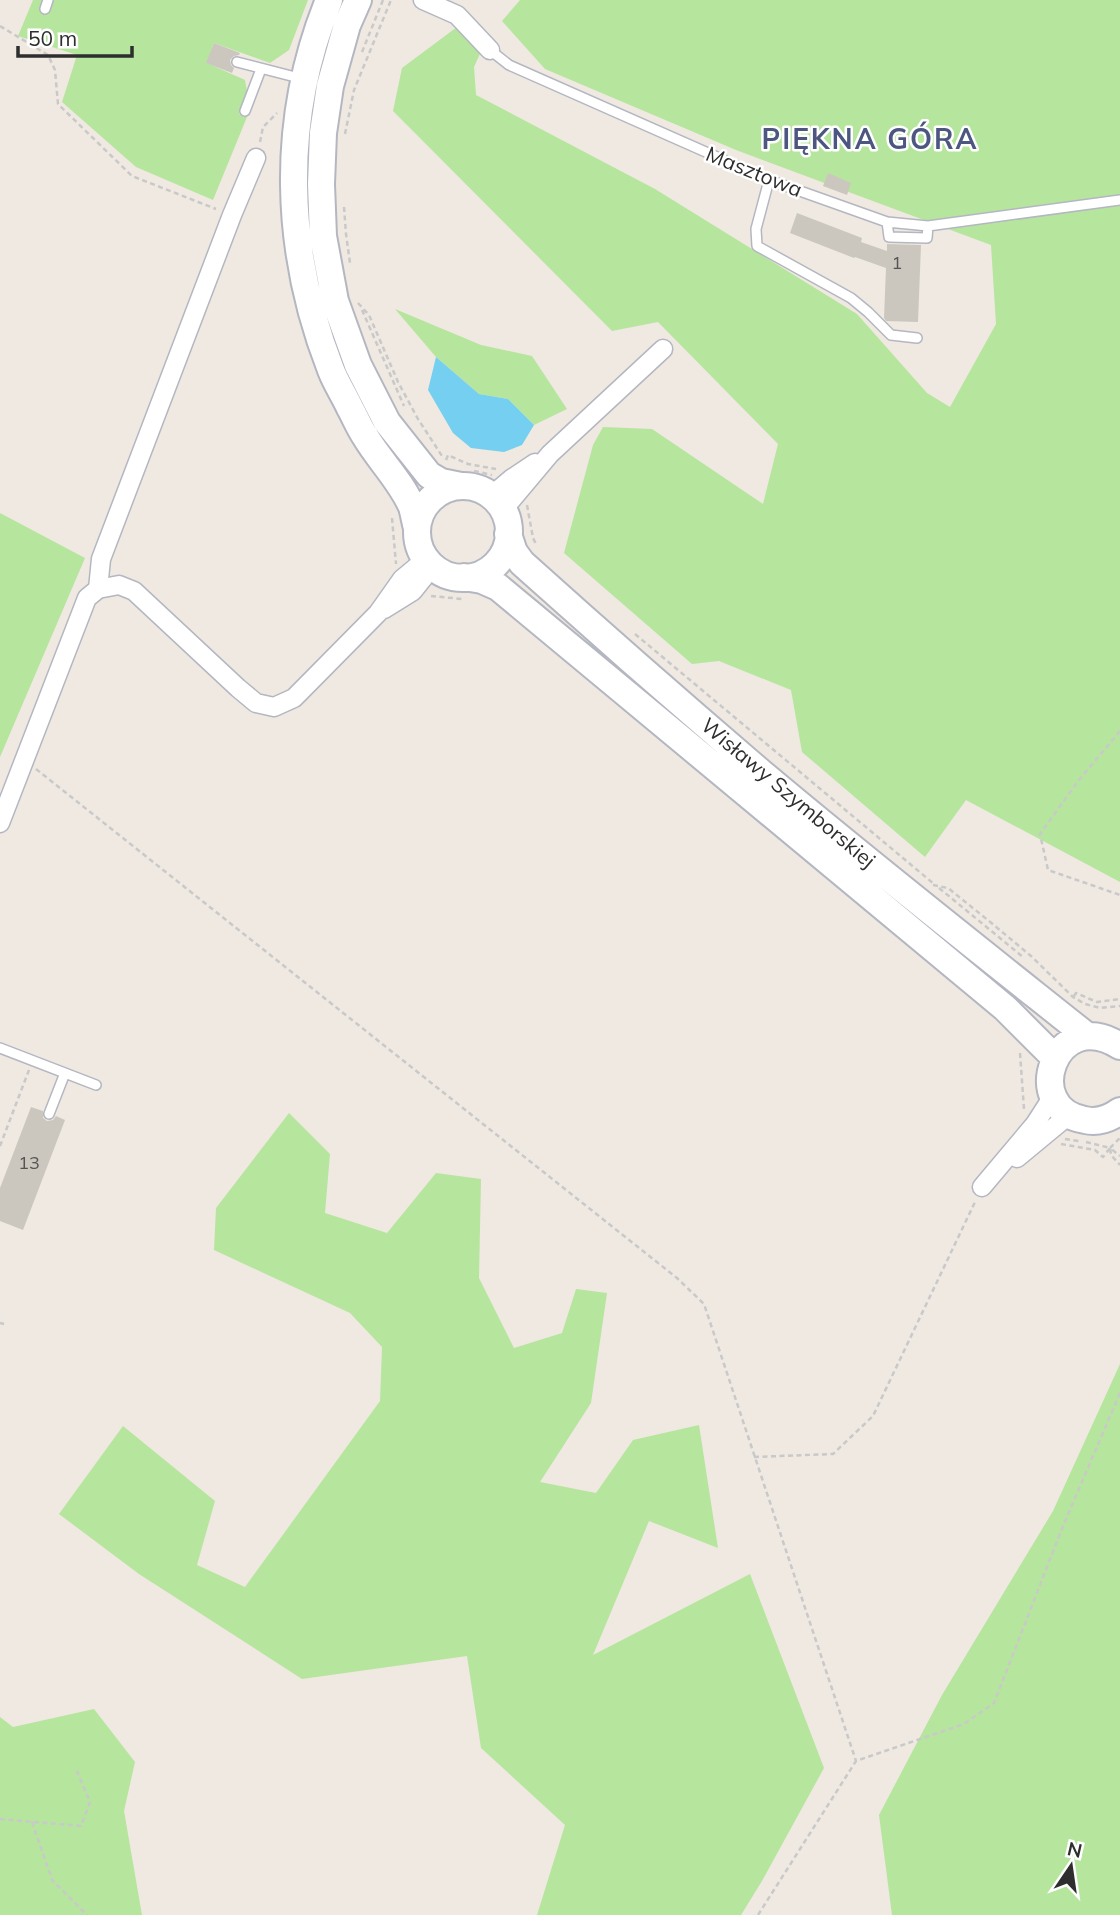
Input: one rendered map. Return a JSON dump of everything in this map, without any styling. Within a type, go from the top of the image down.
[{"type":"main road","points":[[329,0],[303,80],[296,130],[293,186],[297,241],[310,309],[331,371],[364,435],[405,494],[412,509],[418,542],[429,563],[442,573],[453,576],[481,574],[495,564],[505,550],[513,512],[477,488],[441,482],[429,475],[387,422],[358,365],[335,301],[323,236],[323,133],[330,86],[347,25],[358,0]]},
{"type":"main road","points":[[417,528],[421,512],[431,499],[444,489],[461,486]]},
{"type":"main road","name":"Wisławy Szymborskiej","points":[[513,512],[514,552],[522,563],[614,645],[765,776],[1002,970],[1109,1038]]},
{"type":"main road","name":"Wisławy Szymborskiej","points":[[464,577],[482,579],[508,595],[1005,1008],[1055,1058]]},
{"type":"main road","points":[[1109,1038],[1068,1043],[1055,1058],[1050,1071],[1050,1084],[1061,1116],[1115,1130]]},
{"type":"street","name":"Masztowa","points":[[423,0],[457,15],[490,50]]},
{"type":"street","points":[[98,589],[101,559],[256,158]]},
{"type":"street","points":[[513,512],[550,454],[663,349]]},
{"type":"street","points":[[0,823],[87,598],[98,589],[119,585],[134,591],[256,703],[274,707],[294,698],[378,613],[402,579],[429,563]]},
{"type":"street","points":[[982,1186],[1035,1124],[1061,1116]]},
{"type":"lane","name":"Masztowa","points":[[490,50],[509,65],[769,180],[887,222],[928,226],[1120,200]]},
{"type":"lane","points":[[237,62],[303,80]]},
{"type":"lane","points":[[244,111],[261,69]]},
{"type":"lane","points":[[769,180],[756,229],[757,246],[851,298],[891,335],[917,338]]},
{"type":"lane","points":[[887,222],[889,237],[927,238],[928,226]]},
{"type":"lane","points":[[0,1048],[96,1085]]},
{"type":"lane","points":[[49,1114],[65,1073]]},
{"type":"path","points":[[360,59],[383,0]]},
{"type":"path","points":[[345,135],[354,90],[391,0]]},
{"type":"path","points":[[0,26],[48,55],[55,70],[58,104],[132,176],[232,215]]},
{"type":"path","points":[[256,158],[263,127],[280,111]]},
{"type":"path","points":[[344,208],[352,270]]},
{"type":"path","points":[[355,297],[406,411]]},
{"type":"path","points":[[360,305],[369,315],[398,382],[418,419],[446,461]]},
{"type":"path","points":[[446,461],[448,455],[468,464],[503,470]]},
{"type":"path","points":[[435,457],[446,461]]},
{"type":"path","points":[[513,512],[533,538],[539,551]]},
{"type":"path","points":[[630,630],[1028,962]]},
{"type":"path","points":[[1120,732],[1079,780],[1040,834],[1048,870],[1120,895]]},
{"type":"path","points":[[23,759],[677,1278],[704,1304],[856,1761]]},
{"type":"path","points":[[928,884],[948,888],[1031,956],[1073,997],[1100,1008],[1120,1006]]},
{"type":"path","points":[[1073,997],[1076,993],[1097,1002],[1120,999]]},
{"type":"path","points":[[1059,995],[1073,997]]},
{"type":"path","points":[[1021,1055],[1024,1110]]},
{"type":"path","points":[[0,1146],[32,1061]]},
{"type":"path","points":[[1061,1116],[1115,1130]]},
{"type":"path","points":[[1051,1141],[1095,1150],[1103,1157],[1115,1130]]},
{"type":"path","points":[[1115,1130],[1120,1156]]},
{"type":"path","points":[[1115,1130],[1111,1155],[1120,1165]]},
{"type":"path","points":[[754,1457],[833,1454],[873,1416],[982,1186]]},
{"type":"path","points":[[758,1915],[856,1761],[964,1724],[994,1703],[1063,1526],[1120,1393]]},
{"type":"path","points":[[0,1819],[81,1826],[90,1802],[76,1769]]},
{"type":"path","points":[[32,1822],[52,1880],[87,1915]]},
{"type":"green space","points":[[33,0],[308,0],[289,50],[270,63],[214,43],[207,63],[245,80],[247,91],[239,114],[247,117],[213,200],[136,167],[62,102],[77,55],[18,36]]},
{"type":"green space","points":[[520,0],[1120,0],[1120,882],[966,800],[925,857],[802,752],[791,690],[719,661],[692,664],[564,553],[593,445],[603,427],[652,429],[763,504],[778,444],[658,322],[612,331],[393,111],[402,68],[457,27],[483,47],[474,67],[476,95],[655,189],[857,314],[927,393],[950,407],[996,324],[991,245],[736,150],[545,69],[502,21]]},
{"type":"green space","points":[[395,309],[481,345],[532,356],[567,409],[534,425],[508,399],[479,394],[436,357]]},
{"type":"green space","points":[[0,513],[85,558],[0,757]]},
{"type":"green space","points":[[289,1113],[330,1154],[325,1213],[387,1233],[436,1173],[481,1179],[479,1278],[514,1348],[562,1333],[576,1289],[607,1293],[591,1403],[540,1482],[596,1493],[633,1440],[699,1425],[718,1548],[649,1521],[593,1655],[750,1574],[824,1768],[741,1915],[537,1915],[565,1825],[481,1748],[467,1656],[302,1679],[139,1574],[59,1514],[123,1426],[215,1501],[197,1565],[245,1587],[380,1401],[382,1347],[350,1313],[214,1250],[216,1208]]},
{"type":"green space","points":[[1120,1364],[1120,1915],[892,1915],[879,1815],[942,1695],[1053,1511]]},
{"type":"green space","points":[[94,1709],[135,1762],[124,1811],[142,1915],[0,1915],[0,1717],[13,1727]]},
{"type":"water","points":[[436,357],[479,394],[508,399],[534,425],[522,445],[504,452],[471,448],[453,433],[428,390]]},
{"type":"building","points":[[214,43],[240,53],[230,60],[234,68],[232,73],[206,63]]},
{"type":"building","points":[[828,173],[851,183],[847,195],[823,186]]},
{"type":"building","points":[[797,213],[862,238],[861,242],[887,251],[887,244],[921,245],[918,322],[886,321],[886,268],[790,233]]},
{"type":"building","points":[[31,1107],[43,1111],[43,1118],[47,1121],[56,1116],[65,1120],[23,1230],[0,1221],[0,1188]]},
{"type":"district","name":"PIĘKNA GÓRA","points":[[870,139]]}]
